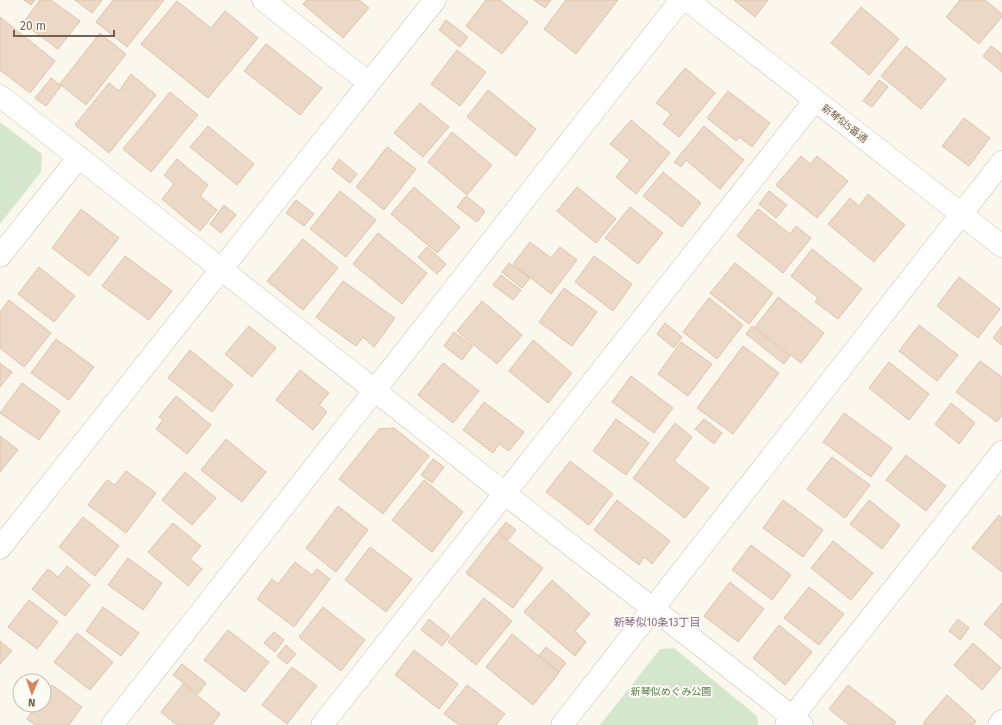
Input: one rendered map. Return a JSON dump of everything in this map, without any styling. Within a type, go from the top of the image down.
[{"type":"street","points":[[263,0],[369,83]]},
{"type":"street","points":[[0,548],[435,0]]},
{"type":"street","points":[[112,725],[374,389],[681,0]]},
{"type":"street","name":"新琴似5番通","points":[[687,0],[1002,246]]},
{"type":"street","points":[[0,96],[222,269],[505,494],[654,608],[794,722],[1002,452]]},
{"type":"street","points":[[322,725],[815,100]]},
{"type":"street","points":[[0,256],[78,157]]},
{"type":"street","points":[[562,725],[1002,162]]},
{"type":"street","points":[[999,725],[1002,721]]},
{"type":"green space","points":[[0,122],[42,154],[41,172],[0,224]]},
{"type":"green space","name":"新琴似めぐみ公園","points":[[674,648],[757,716],[758,725],[600,725],[660,649]]},
{"type":"building","points":[[24,0],[35,0],[31,5]]},
{"type":"building","points":[[40,0],[51,0],[80,21],[58,49],[23,23]]},
{"type":"building","points":[[75,0],[102,0],[92,13]]},
{"type":"building","points":[[113,0],[164,0],[127,47],[96,22]]},
{"type":"building","points":[[307,0],[359,0],[369,8],[343,38],[303,4]]},
{"type":"building","points":[[486,0],[500,0],[528,22],[502,54],[466,26]]},
{"type":"building","points":[[534,0],[551,0],[545,8]]},
{"type":"building","points":[[566,0],[618,0],[576,54],[544,29]]},
{"type":"building","points":[[734,0],[768,0],[755,17]]},
{"type":"building","points":[[960,0],[985,0],[1002,14],[1002,17],[979,44],[946,17]]},
{"type":"building","points":[[177,1],[211,28],[225,11],[258,38],[208,98],[141,44]]},
{"type":"building","points":[[861,7],[899,39],[869,75],[831,43]]},
{"type":"building","points":[[0,17],[55,61],[30,93],[0,70]]},
{"type":"building","points":[[446,20],[468,37],[460,47],[439,30]]},
{"type":"building","points":[[100,33],[126,54],[86,105],[60,84]]},
{"type":"building","points":[[266,44],[322,88],[300,115],[244,71]]},
{"type":"building","points":[[906,46],[946,79],[921,109],[881,76]]},
{"type":"building","points":[[991,46],[1002,54],[1002,72],[983,56]]},
{"type":"building","points":[[457,50],[486,72],[460,106],[431,84]]},
{"type":"building","points":[[685,68],[715,93],[679,137],[663,124],[671,114],[656,103]]},
{"type":"building","points":[[131,74],[156,95],[109,153],[75,125],[109,83],[119,91]]},
{"type":"building","points":[[51,78],[61,86],[46,106],[35,98]]},
{"type":"building","points":[[879,80],[888,87],[872,107],[863,101]]},
{"type":"building","points":[[488,90],[536,129],[516,156],[467,117]]},
{"type":"building","points":[[728,91],[770,123],[752,147],[739,137],[736,141],[707,118]]},
{"type":"building","points":[[170,92],[198,115],[151,172],[123,149]]},
{"type":"building","points":[[420,103],[449,127],[423,157],[394,133]]},
{"type":"building","points":[[964,118],[990,138],[969,166],[942,146]]},
{"type":"building","points":[[631,120],[670,153],[636,194],[616,177],[630,160],[610,144]]},
{"type":"building","points":[[208,126],[254,164],[237,185],[190,147]]},
{"type":"building","points":[[704,126],[744,160],[720,189],[686,160],[681,167],[674,162]]},
{"type":"building","points":[[452,132],[492,165],[467,195],[428,162]]},
{"type":"building","points":[[387,147],[416,169],[384,210],[356,187]]},
{"type":"building","points":[[801,156],[810,164],[817,156],[848,181],[817,218],[776,185]]},
{"type":"building","points":[[177,159],[208,185],[200,196],[217,210],[200,231],[162,199],[174,184],[164,175]]},
{"type":"building","points":[[339,159],[357,174],[350,183],[332,169]]},
{"type":"building","points":[[663,172],[701,203],[682,227],[643,196]]},
{"type":"building","points":[[414,187],[460,227],[437,253],[391,214]]},
{"type":"building","points":[[577,187],[616,219],[596,243],[557,211]]},
{"type":"building","points":[[340,191],[376,220],[346,257],[310,229]]},
{"type":"building","points":[[769,191],[787,205],[776,218],[759,204]]},
{"type":"building","points":[[868,194],[905,225],[874,262],[828,224],[850,198],[859,206]]},
{"type":"building","points":[[466,196],[485,211],[477,222],[457,207]]},
{"type":"building","points":[[296,200],[314,214],[304,226],[286,213]]},
{"type":"building","points":[[224,205],[236,215],[221,233],[210,224]]},
{"type":"building","points":[[630,207],[663,233],[638,264],[605,238]]},
{"type":"building","points":[[81,209],[119,238],[89,276],[52,248]]},
{"type":"building","points":[[758,209],[790,234],[796,226],[811,238],[783,273],[737,236]]},
{"type":"building","points":[[378,233],[427,273],[402,304],[353,264]]},
{"type":"building","points":[[303,239],[338,268],[303,310],[267,281]]},
{"type":"building","points":[[530,242],[551,258],[560,247],[577,260],[551,294],[513,264]]},
{"type":"building","points":[[427,247],[446,264],[437,274],[418,257]]},
{"type":"building","points":[[812,249],[862,289],[838,319],[815,302],[818,298],[791,276]]},
{"type":"building","points":[[125,256],[172,291],[149,320],[102,286]]},
{"type":"building","points":[[594,256],[632,284],[613,311],[575,282]]},
{"type":"building","points":[[509,263],[530,278],[522,288],[502,272]]},
{"type":"building","points":[[735,263],[773,293],[749,324],[710,293]]},
{"type":"building","points":[[39,267],[75,296],[54,322],[18,294]]},
{"type":"building","points":[[501,275],[521,290],[513,300],[493,285]]},
{"type":"building","points":[[959,277],[1000,309],[978,338],[937,306]]},
{"type":"building","points":[[343,281],[395,318],[374,347],[363,337],[356,346],[316,317]]},
{"type":"building","points":[[564,288],[597,312],[572,346],[539,322]]},
{"type":"building","points":[[778,297],[824,333],[801,363],[755,327]]},
{"type":"building","points":[[709,298],[743,325],[717,359],[683,332]]},
{"type":"building","points":[[9,300],[51,333],[24,367],[0,348],[0,312]]},
{"type":"building","points":[[482,301],[522,335],[497,364],[457,331]]},
{"type":"building","points":[[665,323],[682,337],[674,348],[657,334]]},
{"type":"building","points":[[919,325],[958,355],[937,381],[899,351]]},
{"type":"building","points":[[249,326],[276,348],[252,377],[225,354]]},
{"type":"building","points":[[752,326],[790,356],[784,364],[746,334]]},
{"type":"building","points":[[1002,326],[1002,345],[993,338]]},
{"type":"building","points":[[454,332],[473,346],[462,360],[444,346]]},
{"type":"building","points":[[56,339],[94,367],[69,400],[31,373]]},
{"type":"building","points":[[533,340],[572,373],[548,403],[509,371]]},
{"type":"building","points":[[681,342],[712,364],[688,396],[658,374]]},
{"type":"building","points":[[743,346],[779,373],[733,434],[697,408]]},
{"type":"building","points":[[190,350],[233,385],[212,412],[168,378]]},
{"type":"building","points":[[980,361],[1002,377],[1002,415],[997,422],[956,392]]},
{"type":"building","points":[[889,362],[929,394],[909,420],[869,388]]},
{"type":"building","points":[[0,363],[12,372],[0,387]]},
{"type":"building","points":[[443,363],[479,391],[453,423],[418,395]]},
{"type":"building","points":[[300,370],[329,393],[319,405],[327,412],[313,430],[276,400]]},
{"type":"building","points":[[631,376],[673,408],[654,433],[612,402]]},
{"type":"building","points":[[22,383],[60,411],[39,440],[0,413]]},
{"type":"building","points":[[176,396],[211,425],[187,454],[156,429],[163,420],[159,417]]},
{"type":"building","points":[[484,402],[524,432],[509,451],[499,444],[493,453],[463,430]]},
{"type":"building","points":[[951,403],[975,423],[959,444],[935,424]]},
{"type":"building","points":[[844,413],[892,448],[871,477],[823,442]]},
{"type":"building","points":[[616,419],[649,443],[626,475],[593,451]]},
{"type":"building","points":[[704,419],[722,433],[714,444],[695,429]]},
{"type":"building","points":[[675,423],[692,437],[674,461],[709,488],[685,518],[633,478]]},
{"type":"building","points":[[394,428],[429,456],[383,514],[339,479],[379,429]]},
{"type":"building","points":[[0,436],[18,450],[0,472]]},
{"type":"building","points":[[226,439],[266,472],[242,502],[201,470]]},
{"type":"building","points":[[906,455],[946,486],[926,511],[886,480]]},
{"type":"building","points":[[832,457],[870,485],[845,518],[807,489]]},
{"type":"building","points":[[433,459],[444,467],[432,483],[421,475]]},
{"type":"building","points":[[570,461],[613,494],[589,525],[546,492]]},
{"type":"building","points":[[126,471],[156,493],[126,533],[88,505],[107,480],[115,485]]},
{"type":"building","points":[[185,472],[216,498],[192,525],[162,500]]},
{"type":"building","points":[[424,480],[463,512],[432,552],[392,520]]},
{"type":"building","points":[[617,500],[670,541],[652,564],[644,557],[639,565],[594,530]]},
{"type":"building","points":[[783,500],[823,530],[803,557],[763,528]]},
{"type":"building","points":[[869,500],[900,525],[882,549],[850,524]]},
{"type":"building","points":[[338,506],[368,530],[336,572],[306,548]]},
{"type":"building","points":[[999,515],[1002,518],[1002,572],[972,548]]},
{"type":"building","points":[[83,517],[119,546],[95,576],[59,547]]},
{"type":"building","points":[[506,522],[516,530],[508,540],[498,532]]},
{"type":"building","points":[[173,523],[201,546],[190,559],[202,569],[188,586],[148,552]]},
{"type":"building","points":[[497,533],[543,568],[513,608],[466,573]]},
{"type":"building","points":[[833,541],[873,573],[851,600],[811,568]]},
{"type":"building","points":[[751,545],[791,575],[772,600],[732,570]]},
{"type":"building","points":[[370,547],[412,579],[386,612],[345,580]]},
{"type":"building","points":[[128,558],[162,583],[143,610],[108,585]]},
{"type":"building","points":[[295,562],[312,575],[317,569],[330,579],[294,627],[257,599],[272,579],[278,584]]},
{"type":"building","points":[[67,566],[90,585],[65,616],[32,589],[48,569],[58,577]]},
{"type":"building","points":[[552,580],[590,614],[575,631],[586,642],[575,656],[524,612]]},
{"type":"building","points":[[730,582],[764,609],[738,642],[704,616]]},
{"type":"building","points":[[809,587],[844,614],[819,645],[784,618]]},
{"type":"building","points":[[484,598],[512,621],[476,665],[448,642]]},
{"type":"building","points":[[29,600],[58,622],[37,649],[8,627]]},
{"type":"building","points":[[1002,603],[1002,639],[984,624]]},
{"type":"building","points":[[103,607],[139,633],[121,656],[86,631]]},
{"type":"building","points":[[323,607],[365,640],[341,671],[299,637]]},
{"type":"building","points":[[429,619],[450,636],[442,646],[421,630]]},
{"type":"building","points":[[958,619],[969,628],[960,640],[949,631]]},
{"type":"building","points":[[779,625],[812,652],[785,685],[753,658]]},
{"type":"building","points":[[228,630],[269,662],[245,692],[204,660]]},
{"type":"building","points":[[274,632],[284,640],[275,652],[264,643]]},
{"type":"building","points":[[77,633],[113,662],[90,690],[54,662]]},
{"type":"building","points":[[512,634],[559,673],[533,705],[486,667]]},
{"type":"building","points":[[0,641],[12,651],[0,664]]},
{"type":"building","points":[[973,643],[1001,668],[982,690],[954,665]]},
{"type":"building","points":[[286,645],[296,654],[287,664],[277,656]]},
{"type":"building","points":[[546,647],[566,663],[559,672],[539,655]]},
{"type":"building","points":[[414,650],[458,684],[439,709],[395,675]]},
{"type":"building","points":[[182,664],[206,683],[198,694],[173,675]]},
{"type":"building","points":[[292,667],[317,686],[287,724],[262,705]]},
{"type":"building","points":[[183,684],[220,714],[212,725],[177,725],[161,712]]},
{"type":"building","points":[[52,685],[82,707],[69,725],[35,725],[27,719],[31,713],[52,713]]},
{"type":"building","points":[[467,685],[505,714],[496,725],[459,725],[444,714]]},
{"type":"building","points":[[848,685],[896,722],[894,725],[849,725],[829,709]]},
{"type":"building","points":[[947,695],[976,721],[973,725],[926,725],[923,723]]},
{"type":"district","name":"新琴似10条13丁目","points":[[657,622]]}]
